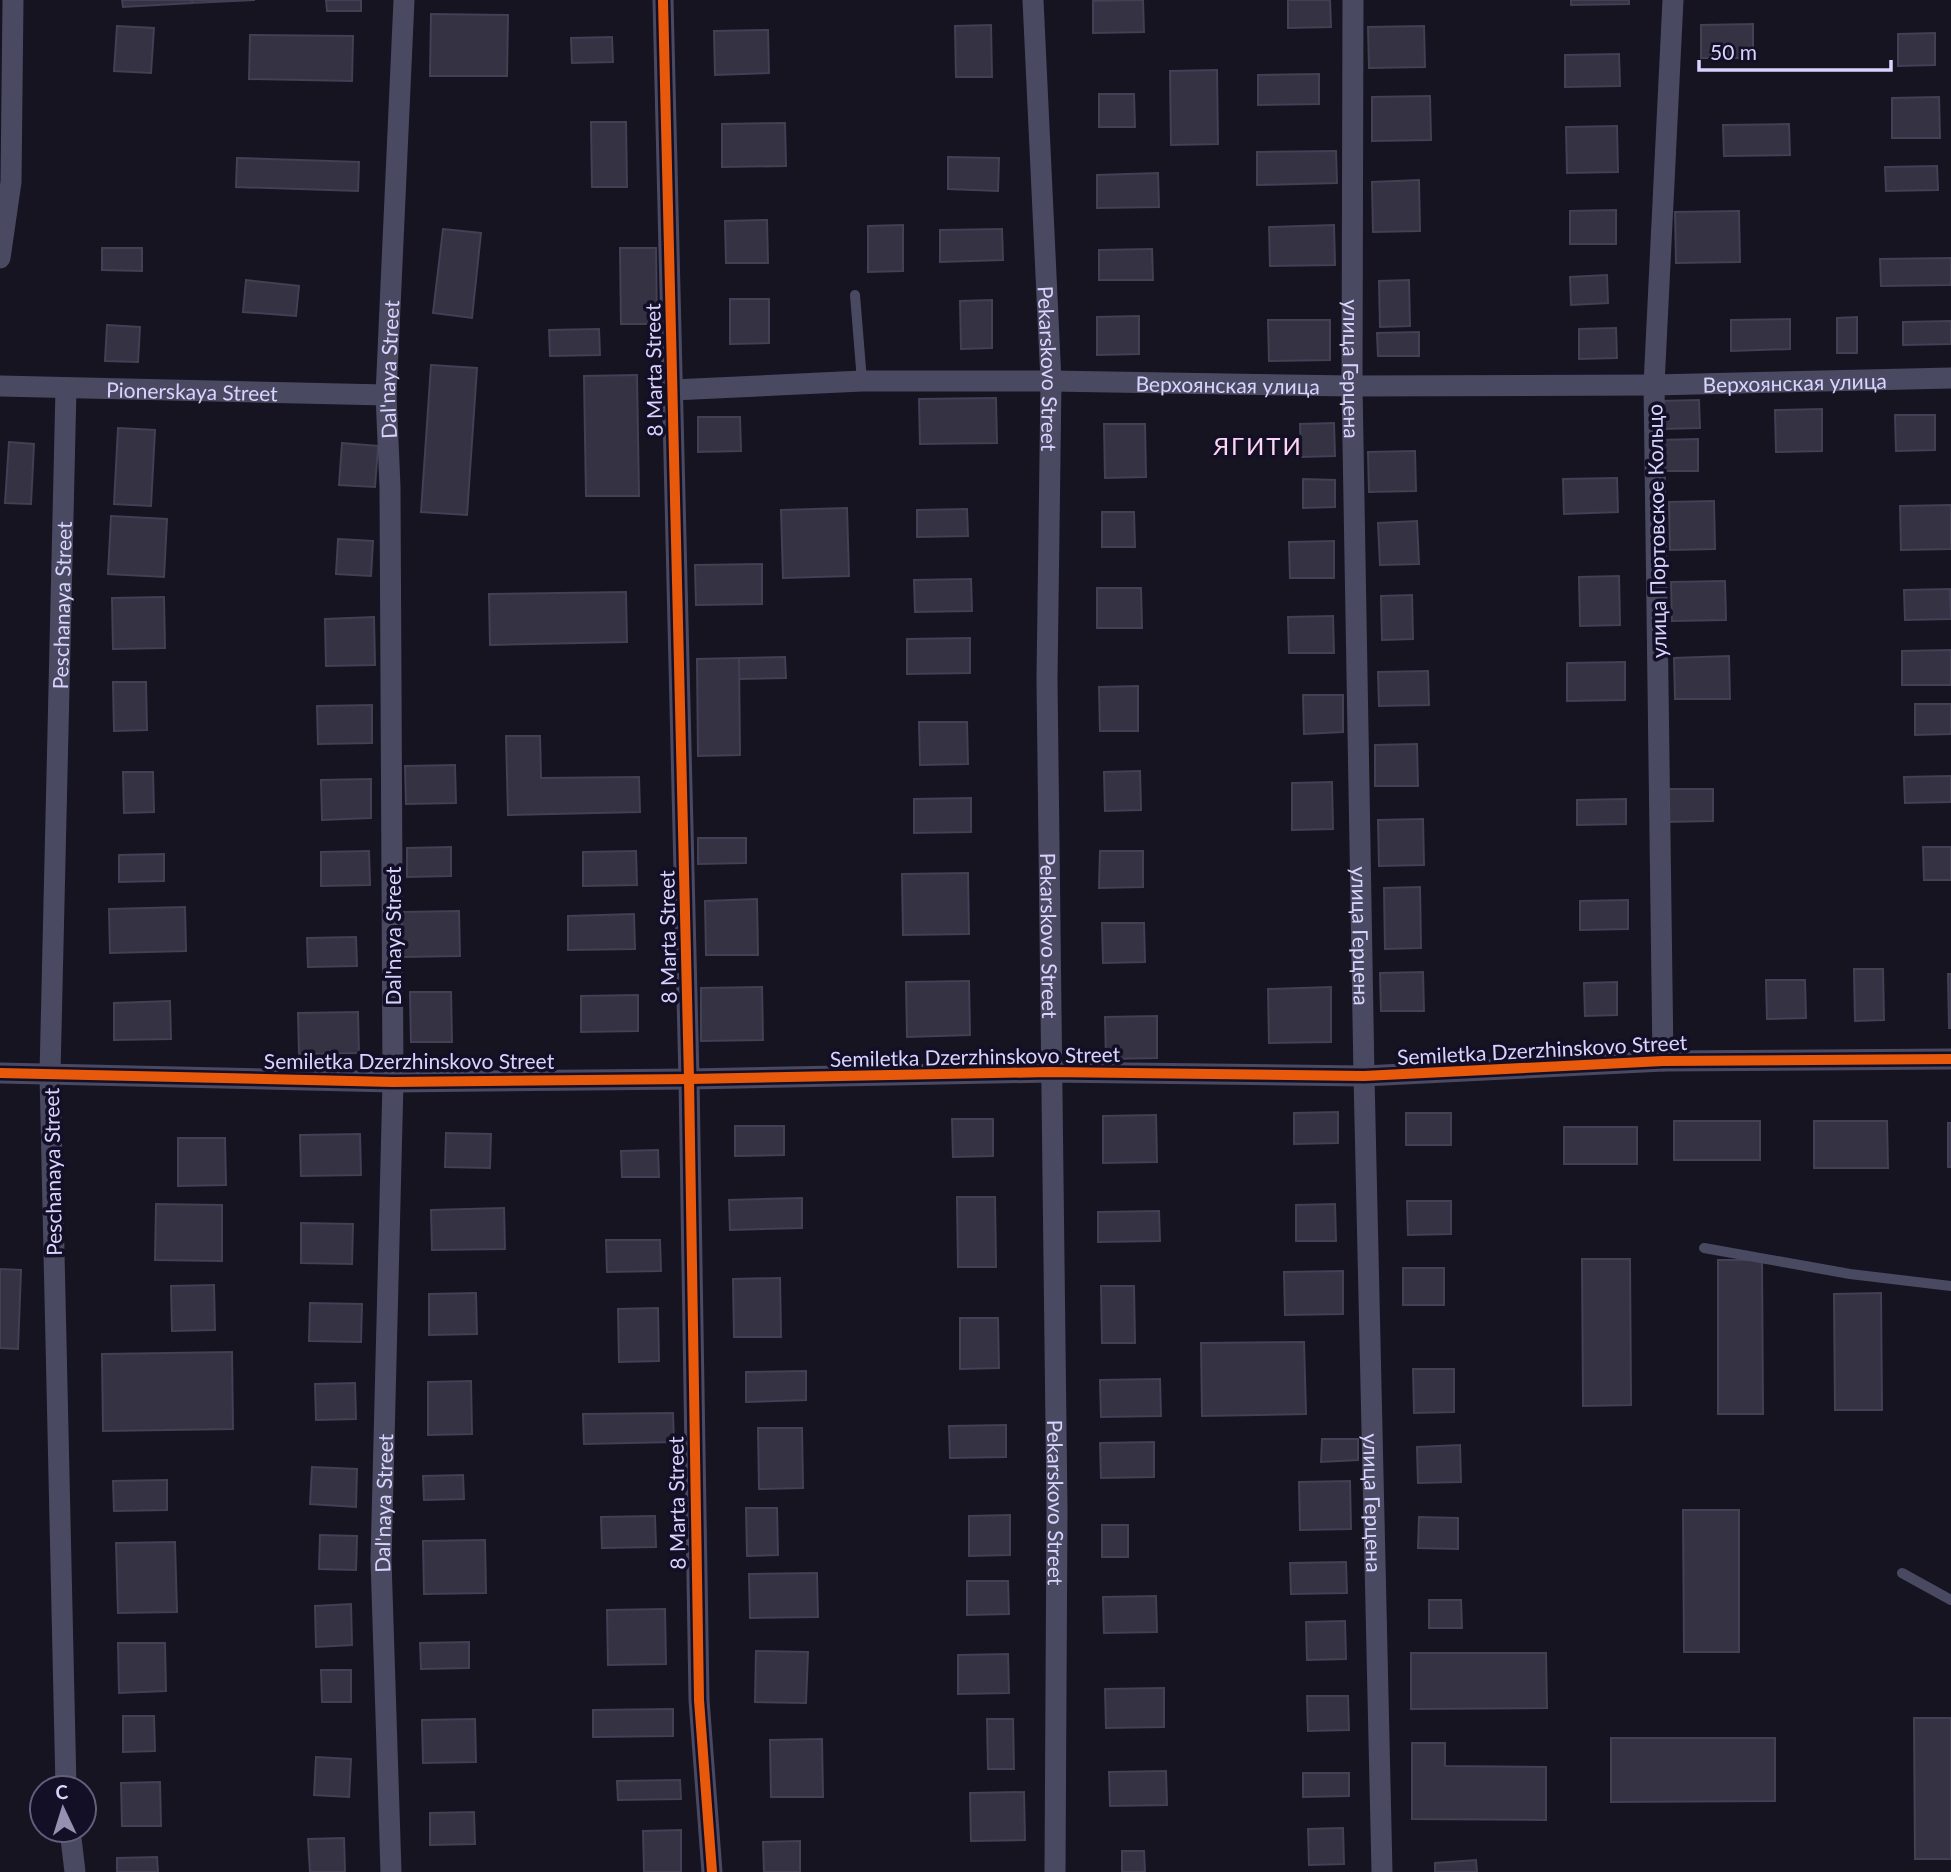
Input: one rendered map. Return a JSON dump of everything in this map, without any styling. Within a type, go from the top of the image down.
[{"type":"street","points":[[0,258],[11,182],[13,0]]},
{"type":"street","name":"Dal'naya Street","points":[[391,1872],[381,1560],[393,1082],[390,487],[386,394],[404,0]]},
{"type":"street","name":"8 Marta Street","points":[[663,0],[690,1079],[699,1700],[712,1872]]},
{"type":"street","name":"Pekarskovo Street","points":[[1033,0],[1051,381],[1047,680],[1056,1510],[1055,1872]]},
{"type":"street","name":"улица Герцена","points":[[1353,0],[1352,386],[1382,1872]]},
{"type":"street","name":"улица Портовское Кольцо","points":[[1663,1062],[1654,385],[1673,0]]},
{"type":"street","name":"Верхоянская улица","points":[[673,390],[862,381],[1352,386],[1654,385],[1951,378]]},
{"type":"street","name":"Pionerskaya Street","points":[[0,386],[386,394]]},
{"type":"street","name":"Peschanaya Street","points":[[66,388],[50,1074],[66,1774]]},
{"type":"street","name":"Semiletka Dzerzhinskovo Street","points":[[0,1073],[393,1082],[1050,1072],[1364,1076],[1663,1062],[1951,1059]]},
{"type":"street","points":[[72,1844],[75,1872]]},
{"type":"lane","points":[[855,295],[862,381]]},
{"type":"lane","points":[[1704,1248],[1850,1274],[1951,1286]]},
{"type":"lane","points":[[1902,1573],[1951,1600]]},
{"type":"building","points":[[122,0],[192,0],[192,3],[123,7]]},
{"type":"building","points":[[192,0],[255,0],[192,3]]},
{"type":"building","points":[[326,0],[361,0],[361,11],[327,11]]},
{"type":"building","points":[[1143,0],[1144,32],[1093,33],[1093,1]]},
{"type":"building","points":[[1288,0],[1330,0],[1331,27],[1288,28]]},
{"type":"building","points":[[1571,0],[1629,0],[1629,4],[1571,5]]},
{"type":"building","points":[[431,14],[508,15],[507,76],[430,76]]},
{"type":"building","points":[[1753,24],[1753,58],[1701,58],[1701,25]]},
{"type":"building","points":[[991,25],[992,77],[956,77],[955,26]]},
{"type":"building","points":[[117,26],[154,28],[151,73],[114,71]]},
{"type":"building","points":[[1424,26],[1425,67],[1369,68],[1368,27]]},
{"type":"building","points":[[768,30],[769,73],[715,75],[714,31]]},
{"type":"building","points":[[1935,33],[1935,65],[1898,66],[1898,34]]},
{"type":"building","points":[[250,35],[353,36],[352,81],[249,79]]},
{"type":"building","points":[[612,37],[613,62],[572,63],[571,38]]},
{"type":"building","points":[[1619,54],[1620,86],[1565,87],[1565,55]]},
{"type":"building","points":[[1217,70],[1218,144],[1171,145],[1170,71]]},
{"type":"building","points":[[1319,74],[1319,104],[1258,105],[1258,75]]},
{"type":"building","points":[[1099,94],[1134,94],[1135,127],[1099,127]]},
{"type":"building","points":[[1430,96],[1431,140],[1372,141],[1372,97]]},
{"type":"building","points":[[1939,97],[1940,138],[1892,138],[1892,98]]},
{"type":"building","points":[[591,122],[626,122],[627,187],[592,187]]},
{"type":"building","points":[[785,123],[786,166],[722,167],[722,124]]},
{"type":"building","points":[[1789,124],[1790,155],[1724,156],[1723,125]]},
{"type":"building","points":[[1617,126],[1618,172],[1567,173],[1566,127]]},
{"type":"building","points":[[1336,151],[1337,183],[1257,185],[1257,152]]},
{"type":"building","points":[[948,157],[999,158],[998,191],[948,189]]},
{"type":"building","points":[[237,158],[359,162],[358,191],[236,187]]},
{"type":"building","points":[[1937,166],[1938,190],[1886,191],[1885,167]]},
{"type":"building","points":[[1158,173],[1159,207],[1097,208],[1097,175]]},
{"type":"building","points":[[1419,180],[1420,231],[1373,232],[1372,182]]},
{"type":"building","points":[[1616,210],[1616,244],[1570,244],[1570,211]]},
{"type":"building","points":[[1739,211],[1740,262],[1676,263],[1675,212]]},
{"type":"building","points":[[767,220],[768,263],[726,263],[725,221]]},
{"type":"building","points":[[903,225],[903,271],[868,272],[868,226]]},
{"type":"building","points":[[1334,225],[1335,265],[1270,266],[1269,227]]},
{"type":"building","points":[[443,229],[481,233],[472,318],[433,313]]},
{"type":"building","points":[[1002,229],[1003,260],[940,262],[940,230]]},
{"type":"building","points":[[102,248],[142,248],[142,271],[102,270]]},
{"type":"building","points":[[620,248],[656,248],[657,324],[621,324]]},
{"type":"building","points":[[1152,249],[1153,280],[1099,280],[1099,250]]},
{"type":"building","points":[[1951,258],[1951,285],[1881,286],[1880,259]]},
{"type":"building","points":[[1607,275],[1608,303],[1571,305],[1570,277]]},
{"type":"building","points":[[246,280],[299,286],[296,316],[243,312]]},
{"type":"building","points":[[1409,280],[1410,326],[1380,327],[1379,281]]},
{"type":"building","points":[[730,299],[769,299],[769,343],[730,344]]},
{"type":"building","points":[[992,300],[992,348],[961,349],[960,301]]},
{"type":"building","points":[[1139,316],[1139,354],[1097,355],[1097,317]]},
{"type":"building","points":[[1857,317],[1857,353],[1837,353],[1837,318]]},
{"type":"building","points":[[1790,319],[1790,349],[1731,351],[1731,320]]},
{"type":"building","points":[[1268,320],[1330,320],[1330,360],[1269,361]]},
{"type":"building","points":[[1951,321],[1951,344],[1903,345],[1903,322]]},
{"type":"building","points":[[107,325],[140,327],[138,362],[105,361]]},
{"type":"building","points":[[1616,328],[1617,358],[1579,359],[1579,329]]},
{"type":"building","points":[[599,329],[600,355],[550,356],[549,330]]},
{"type":"building","points":[[1419,332],[1419,356],[1378,356],[1377,333]]},
{"type":"building","points":[[431,365],[477,368],[467,515],[421,512]]},
{"type":"building","points":[[637,375],[639,496],[586,496],[584,376]]},
{"type":"building","points":[[996,398],[997,443],[920,444],[919,399]]},
{"type":"building","points":[[1699,400],[1700,428],[1661,429],[1660,401]]},
{"type":"building","points":[[1822,409],[1822,451],[1776,452],[1775,410]]},
{"type":"building","points":[[1895,415],[1935,415],[1935,450],[1896,451]]},
{"type":"building","points":[[698,417],[740,417],[741,451],[698,452]]},
{"type":"building","points":[[1334,423],[1335,456],[1301,457],[1300,424]]},
{"type":"building","points":[[1104,424],[1145,424],[1146,477],[1105,478]]},
{"type":"building","points":[[118,428],[155,430],[151,506],[114,504]]},
{"type":"building","points":[[1698,439],[1698,471],[1660,471],[1659,440]]},
{"type":"building","points":[[9,442],[34,444],[31,504],[5,503]]},
{"type":"building","points":[[342,443],[378,446],[375,487],[339,485]]},
{"type":"building","points":[[1415,451],[1416,491],[1369,492],[1368,452]]},
{"type":"building","points":[[1617,478],[1618,512],[1564,514],[1563,479]]},
{"type":"building","points":[[1303,479],[1335,480],[1335,507],[1303,508]]},
{"type":"building","points":[[1714,501],[1715,549],[1670,550],[1669,502]]},
{"type":"building","points":[[1951,505],[1951,549],[1901,550],[1900,506]]},
{"type":"building","points":[[847,508],[849,576],[783,578],[781,510]]},
{"type":"building","points":[[967,509],[968,536],[917,537],[917,510]]},
{"type":"building","points":[[1102,512],[1134,512],[1135,547],[1102,547]]},
{"type":"building","points":[[111,516],[167,519],[164,577],[108,574]]},
{"type":"building","points":[[1417,521],[1419,564],[1380,565],[1378,523]]},
{"type":"building","points":[[338,539],[373,541],[371,576],[336,574]]},
{"type":"building","points":[[1334,541],[1334,578],[1290,578],[1289,542]]},
{"type":"building","points":[[762,564],[762,604],[696,605],[695,565]]},
{"type":"building","points":[[1619,576],[1620,625],[1580,626],[1579,577]]},
{"type":"building","points":[[971,579],[972,611],[915,612],[914,580]]},
{"type":"building","points":[[1725,581],[1726,620],[1672,621],[1671,582]]},
{"type":"building","points":[[1097,588],[1141,588],[1142,628],[1097,628]]},
{"type":"building","points":[[1950,589],[1951,619],[1905,620],[1904,590]]},
{"type":"building","points":[[626,592],[627,642],[490,645],[489,594]]},
{"type":"building","points":[[1412,595],[1413,639],[1382,640],[1381,596]]},
{"type":"building","points":[[164,597],[165,648],[113,649],[112,598]]},
{"type":"building","points":[[1333,616],[1334,653],[1289,653],[1288,617]]},
{"type":"building","points":[[374,617],[375,665],[326,666],[325,619]]},
{"type":"building","points":[[970,638],[970,673],[907,674],[907,639]]},
{"type":"building","points":[[1951,650],[1951,685],[1902,685],[1902,651]]},
{"type":"building","points":[[1729,656],[1730,699],[1675,699],[1674,658]]},
{"type":"building","points":[[785,657],[786,678],[739,679],[739,658]]},
{"type":"building","points":[[739,658],[740,755],[698,756],[697,659]]},
{"type":"building","points":[[1625,662],[1625,700],[1567,701],[1567,663]]},
{"type":"building","points":[[1428,671],[1429,705],[1379,706],[1378,672]]},
{"type":"building","points":[[113,682],[146,682],[147,730],[114,731]]},
{"type":"building","points":[[1138,686],[1138,731],[1100,731],[1099,687]]},
{"type":"building","points":[[1303,695],[1343,695],[1343,732],[1304,734]]},
{"type":"building","points":[[1915,704],[1951,704],[1951,734],[1915,735]]},
{"type":"building","points":[[372,705],[372,743],[318,744],[317,706]]},
{"type":"building","points":[[919,722],[967,722],[968,764],[920,765]]},
{"type":"building","points":[[506,736],[540,736],[541,778],[639,777],[640,812],[508,815]]},
{"type":"building","points":[[1417,744],[1418,786],[1375,786],[1375,745]]},
{"type":"building","points":[[455,765],[456,803],[406,804],[405,766]]},
{"type":"building","points":[[1140,771],[1141,810],[1105,811],[1104,772]]},
{"type":"building","points":[[123,772],[153,772],[154,812],[124,813]]},
{"type":"building","points":[[1951,776],[1951,802],[1905,803],[1904,777]]},
{"type":"building","points":[[371,779],[371,818],[322,820],[321,780]]},
{"type":"building","points":[[1332,782],[1333,829],[1292,830],[1292,783]]},
{"type":"building","points":[[1664,789],[1713,789],[1713,821],[1665,822]]},
{"type":"building","points":[[971,798],[971,832],[914,833],[914,799]]},
{"type":"building","points":[[1626,799],[1626,824],[1577,825],[1577,800]]},
{"type":"building","points":[[1423,819],[1424,865],[1379,866],[1378,820]]},
{"type":"building","points":[[698,838],[746,838],[746,863],[698,864]]},
{"type":"building","points":[[451,847],[451,876],[407,877],[407,848]]},
{"type":"building","points":[[1923,847],[1951,847],[1951,880],[1924,880]]},
{"type":"building","points":[[369,851],[370,885],[321,886],[321,852]]},
{"type":"building","points":[[636,851],[637,885],[583,886],[583,852]]},
{"type":"building","points":[[1100,851],[1143,851],[1143,887],[1099,888]]},
{"type":"building","points":[[164,854],[164,881],[119,882],[119,855]]},
{"type":"building","points":[[968,873],[969,934],[903,935],[902,874]]},
{"type":"building","points":[[1420,887],[1421,948],[1385,949],[1384,888]]},
{"type":"building","points":[[757,899],[758,955],[706,955],[705,901]]},
{"type":"building","points":[[1628,900],[1628,929],[1580,930],[1580,901]]},
{"type":"building","points":[[185,907],[186,951],[110,953],[109,909]]},
{"type":"building","points":[[459,911],[460,956],[402,957],[402,912]]},
{"type":"building","points":[[634,914],[635,949],[568,950],[568,916]]},
{"type":"building","points":[[1102,923],[1144,923],[1145,962],[1103,963]]},
{"type":"building","points":[[356,937],[357,966],[308,967],[307,938]]},
{"type":"building","points":[[1854,969],[1883,969],[1884,1020],[1855,1021]]},
{"type":"building","points":[[1423,972],[1424,1011],[1381,1011],[1380,973]]},
{"type":"building","points":[[1948,974],[1951,974],[1951,1028],[1949,1028]]},
{"type":"building","points":[[1766,980],[1805,980],[1806,1018],[1767,1019]]},
{"type":"building","points":[[969,981],[970,1035],[907,1037],[906,982]]},
{"type":"building","points":[[1617,982],[1617,1015],[1585,1016],[1584,983]]},
{"type":"building","points":[[762,987],[763,1040],[701,1041],[701,988]]},
{"type":"building","points":[[1331,987],[1331,1042],[1269,1043],[1268,989]]},
{"type":"building","points":[[410,992],[451,992],[452,1042],[411,1042]]},
{"type":"building","points":[[638,995],[638,1031],[581,1032],[581,996]]},
{"type":"building","points":[[170,1001],[171,1039],[114,1040],[114,1003]]},
{"type":"building","points":[[358,1012],[359,1053],[299,1054],[298,1013]]},
{"type":"building","points":[[1157,1016],[1157,1058],[1106,1059],[1105,1017]]},
{"type":"building","points":[[1338,1112],[1338,1143],[1294,1144],[1294,1113]]},
{"type":"building","points":[[1406,1113],[1451,1113],[1451,1145],[1406,1145]]},
{"type":"building","points":[[1156,1115],[1157,1162],[1103,1163],[1103,1116]]},
{"type":"building","points":[[952,1119],[993,1119],[993,1156],[953,1157]]},
{"type":"building","points":[[1674,1121],[1760,1121],[1760,1160],[1674,1160]]},
{"type":"building","points":[[1814,1121],[1887,1121],[1888,1168],[1814,1168]]},
{"type":"building","points":[[1948,1123],[1951,1123],[1951,1167],[1948,1167]]},
{"type":"building","points":[[735,1126],[784,1126],[784,1155],[735,1156]]},
{"type":"building","points":[[1564,1127],[1637,1127],[1637,1164],[1564,1164]]},
{"type":"building","points":[[446,1133],[491,1134],[490,1168],[445,1167]]},
{"type":"building","points":[[360,1134],[361,1175],[301,1176],[300,1135]]},
{"type":"building","points":[[178,1138],[225,1138],[226,1185],[178,1186]]},
{"type":"building","points":[[658,1150],[659,1177],[622,1177],[621,1151]]},
{"type":"building","points":[[957,1197],[995,1197],[996,1267],[958,1267]]},
{"type":"building","points":[[802,1198],[802,1228],[730,1230],[729,1200]]},
{"type":"building","points":[[1407,1201],[1451,1201],[1451,1234],[1408,1235]]},
{"type":"building","points":[[156,1204],[222,1205],[222,1261],[155,1260]]},
{"type":"building","points":[[1335,1204],[1336,1241],[1296,1241],[1296,1205]]},
{"type":"building","points":[[504,1208],[505,1249],[432,1250],[431,1210]]},
{"type":"building","points":[[1159,1211],[1160,1241],[1098,1242],[1098,1212]]},
{"type":"building","points":[[301,1223],[353,1224],[352,1264],[301,1263]]},
{"type":"building","points":[[606,1240],[660,1240],[661,1271],[607,1272]]},
{"type":"building","points":[[1582,1259],[1630,1259],[1631,1405],[1583,1406]]},
{"type":"building","points":[[1718,1260],[1762,1260],[1763,1414],[1718,1414]]},
{"type":"building","points":[[1403,1268],[1444,1268],[1444,1305],[1403,1305]]},
{"type":"building","points":[[0,1269],[21,1270],[18,1349],[0,1348]]},
{"type":"building","points":[[1343,1271],[1343,1314],[1285,1315],[1284,1272]]},
{"type":"building","points":[[780,1278],[781,1337],[734,1337],[733,1279]]},
{"type":"building","points":[[214,1285],[215,1330],[172,1331],[171,1286]]},
{"type":"building","points":[[1101,1286],[1134,1286],[1135,1343],[1102,1343]]},
{"type":"building","points":[[476,1293],[477,1334],[429,1335],[429,1294]]},
{"type":"building","points":[[1881,1293],[1882,1410],[1835,1410],[1834,1294]]},
{"type":"building","points":[[310,1303],[362,1304],[361,1342],[309,1341]]},
{"type":"building","points":[[658,1308],[659,1361],[619,1362],[618,1309]]},
{"type":"building","points":[[960,1318],[998,1318],[999,1368],[960,1369]]},
{"type":"building","points":[[1304,1342],[1306,1414],[1202,1416],[1201,1343]]},
{"type":"building","points":[[232,1352],[233,1429],[103,1431],[102,1354]]},
{"type":"building","points":[[1413,1369],[1454,1369],[1454,1412],[1414,1413]]},
{"type":"building","points":[[806,1371],[806,1400],[746,1402],[746,1372]]},
{"type":"building","points":[[1160,1379],[1161,1416],[1101,1417],[1100,1380]]},
{"type":"building","points":[[471,1381],[472,1434],[428,1435],[428,1382]]},
{"type":"building","points":[[355,1383],[356,1419],[316,1420],[315,1384]]},
{"type":"building","points":[[673,1413],[674,1442],[584,1444],[583,1414]]},
{"type":"building","points":[[1006,1425],[1006,1457],[950,1458],[949,1426]]},
{"type":"building","points":[[758,1428],[802,1428],[803,1488],[759,1489]]},
{"type":"building","points":[[1322,1439],[1358,1439],[1358,1460],[1321,1462]]},
{"type":"building","points":[[1154,1442],[1154,1477],[1101,1478],[1100,1443]]},
{"type":"building","points":[[1460,1445],[1461,1482],[1418,1483],[1417,1447]]},
{"type":"building","points":[[312,1467],[357,1469],[356,1507],[310,1504]]},
{"type":"building","points":[[463,1475],[464,1499],[424,1500],[423,1476]]},
{"type":"building","points":[[167,1480],[167,1510],[114,1511],[113,1481]]},
{"type":"building","points":[[1350,1481],[1351,1529],[1300,1530],[1299,1482]]},
{"type":"building","points":[[746,1508],[777,1508],[778,1555],[747,1556]]},
{"type":"building","points":[[1683,1510],[1739,1510],[1739,1652],[1684,1652]]},
{"type":"building","points":[[1010,1515],[1010,1555],[969,1556],[969,1516]]},
{"type":"building","points":[[655,1516],[656,1547],[602,1548],[601,1517]]},
{"type":"building","points":[[1419,1517],[1458,1518],[1458,1549],[1418,1548]]},
{"type":"building","points":[[1102,1525],[1128,1525],[1128,1557],[1102,1557]]},
{"type":"building","points":[[320,1535],[357,1536],[356,1570],[319,1569]]},
{"type":"building","points":[[485,1540],[486,1593],[424,1594],[423,1541]]},
{"type":"building","points":[[175,1542],[177,1612],[118,1613],[116,1543]]},
{"type":"building","points":[[1346,1562],[1347,1593],[1291,1594],[1290,1563]]},
{"type":"building","points":[[817,1573],[818,1617],[750,1618],[749,1574]]},
{"type":"building","points":[[967,1581],[1008,1581],[1009,1614],[967,1615]]},
{"type":"building","points":[[1156,1596],[1157,1632],[1104,1633],[1103,1597]]},
{"type":"building","points":[[1429,1600],[1461,1600],[1462,1628],[1429,1628]]},
{"type":"building","points":[[351,1604],[352,1645],[316,1647],[315,1606]]},
{"type":"building","points":[[665,1609],[666,1664],[608,1665],[607,1610]]},
{"type":"building","points":[[1345,1621],[1346,1659],[1307,1660],[1306,1622]]},
{"type":"building","points":[[469,1642],[469,1668],[421,1669],[420,1643]]},
{"type":"building","points":[[118,1643],[165,1643],[166,1691],[119,1693]]},
{"type":"building","points":[[756,1651],[808,1652],[806,1703],[755,1702]]},
{"type":"building","points":[[1411,1653],[1546,1653],[1547,1708],[1411,1709]]},
{"type":"building","points":[[1008,1654],[1009,1693],[958,1694],[958,1655]]},
{"type":"building","points":[[321,1670],[351,1670],[351,1702],[322,1702]]},
{"type":"building","points":[[1164,1688],[1164,1727],[1106,1728],[1105,1689]]},
{"type":"building","points":[[1307,1696],[1348,1696],[1349,1730],[1308,1731]]},
{"type":"building","points":[[673,1709],[673,1736],[593,1737],[593,1710]]},
{"type":"building","points":[[123,1716],[154,1716],[155,1751],[123,1752]]},
{"type":"building","points":[[1914,1718],[1951,1718],[1951,1859],[1915,1859]]},
{"type":"building","points":[[475,1719],[476,1762],[423,1763],[422,1720]]},
{"type":"building","points":[[987,1719],[1013,1719],[1014,1769],[988,1769]]},
{"type":"building","points":[[1611,1738],[1775,1738],[1775,1801],[1611,1802]]},
{"type":"building","points":[[822,1739],[823,1797],[771,1797],[770,1740]]},
{"type":"building","points":[[1412,1743],[1445,1743],[1445,1766],[1546,1767],[1546,1820],[1412,1819]]},
{"type":"building","points":[[316,1757],[351,1759],[349,1797],[314,1795]]},
{"type":"building","points":[[1166,1771],[1167,1805],[1110,1806],[1109,1772]]},
{"type":"building","points":[[1303,1773],[1349,1773],[1349,1796],[1303,1797]]},
{"type":"building","points":[[680,1780],[681,1799],[618,1800],[617,1781]]},
{"type":"building","points":[[160,1782],[161,1826],[122,1826],[121,1783]]},
{"type":"building","points":[[1024,1792],[1025,1840],[971,1841],[970,1793]]},
{"type":"building","points":[[474,1812],[475,1844],[430,1845],[430,1813]]},
{"type":"building","points":[[1343,1828],[1344,1864],[1309,1865],[1308,1829]]},
{"type":"building","points":[[681,1830],[681,1872],[644,1872],[643,1831]]},
{"type":"building","points":[[344,1838],[345,1872],[310,1872],[308,1839]]},
{"type":"building","points":[[800,1841],[800,1872],[764,1872],[763,1842]]},
{"type":"building","points":[[1122,1851],[1144,1851],[1145,1872],[1122,1872]]},
{"type":"building","points":[[157,1857],[158,1872],[117,1872],[117,1858]]},
{"type":"building","points":[[1476,1860],[1477,1872],[1435,1872],[1435,1863]]},
{"type":"cycle path","points":[[663,0],[689,1079],[699,1700],[712,1872]]},
{"type":"cycle path","points":[[0,1073],[393,1082],[1050,1072],[1364,1076],[1663,1061],[1951,1059]]},
{"type":"district","name":"ЯГИТИ","points":[[1258,445]]}]
